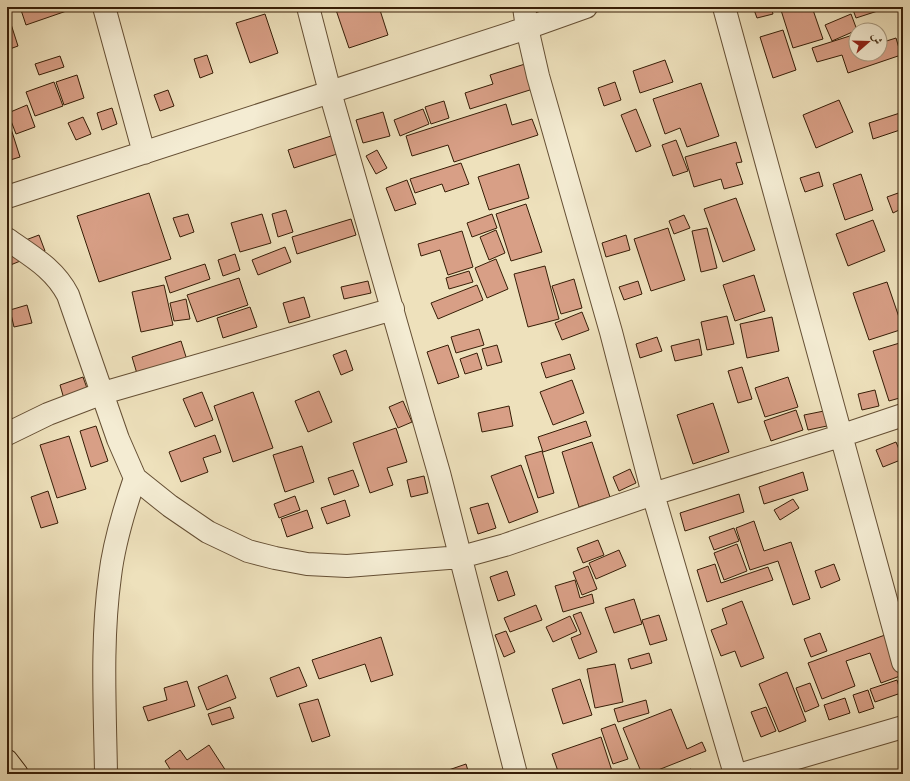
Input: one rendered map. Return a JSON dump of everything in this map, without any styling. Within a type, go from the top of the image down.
[{"type":"highway","points":[[7,761],[18,774]]},
{"type":"street","points":[[104,7],[144,152]]},
{"type":"street","points":[[308,7],[330,92],[393,309],[461,557],[516,774]]},
{"type":"street","points":[[7,197],[330,92],[525,18],[586,7]]},
{"type":"street","points":[[724,7],[903,662]]},
{"type":"street","points":[[525,18],[653,494],[735,774]]},
{"type":"street","points":[[7,238],[53,272],[68,295],[118,439],[135,478],[170,506],[208,532],[248,550],[275,558],[307,564],[347,566],[461,557],[505,545],[653,494],[903,415]]},
{"type":"street","points":[[7,434],[48,414],[103,393],[393,309]]},
{"type":"street","points":[[106,774],[105,646],[110,576],[123,512],[135,478]]},
{"type":"street","points":[[742,774],[903,727]]},
{"type":"building","points":[[20,7],[78,7],[26,25]]},
{"type":"building","points":[[335,7],[379,7],[388,35],[349,48]]},
{"type":"building","points":[[753,7],[771,7],[773,14],[757,18]]},
{"type":"building","points":[[780,7],[812,7],[823,39],[793,48]]},
{"type":"building","points":[[852,7],[890,7],[856,18]]},
{"type":"building","points":[[265,14],[278,53],[250,63],[236,23]]},
{"type":"building","points":[[851,14],[854,22],[848,22],[848,34],[832,41],[825,25]]},
{"type":"building","points":[[7,21],[10,21],[18,46],[7,50]]},
{"type":"building","points":[[783,30],[796,70],[773,78],[760,37]]},
{"type":"building","points":[[848,37],[848,62],[880,62],[848,73],[842,55],[817,62],[812,48]]},
{"type":"building","points":[[896,38],[901,55],[888,59],[888,40]]},
{"type":"building","points":[[207,55],[213,73],[200,78],[194,59]]},
{"type":"building","points":[[60,56],[64,67],[39,75],[35,64]]},
{"type":"building","points":[[665,60],[673,82],[640,93],[633,71]]},
{"type":"building","points":[[525,64],[533,89],[470,109],[465,93],[493,84],[490,75]]},
{"type":"building","points":[[77,75],[84,98],[64,105],[56,82]]},
{"type":"building","points":[[54,82],[63,106],[35,116],[26,92]]},
{"type":"building","points":[[615,82],[621,100],[604,106],[598,88]]},
{"type":"building","points":[[701,83],[719,136],[687,147],[680,128],[665,134],[653,99]]},
{"type":"building","points":[[168,90],[174,106],[160,111],[154,95]]},
{"type":"building","points":[[839,100],[853,132],[816,148],[803,115]]},
{"type":"building","points":[[444,101],[449,118],[431,124],[425,107]]},
{"type":"building","points":[[506,104],[512,125],[532,119],[538,135],[454,162],[448,145],[412,156],[406,136]]},
{"type":"building","points":[[27,105],[35,127],[16,134],[8,113]]},
{"type":"building","points":[[112,108],[117,124],[102,130],[97,113]]},
{"type":"building","points":[[423,109],[429,124],[400,136],[394,120]]},
{"type":"building","points":[[636,109],[651,146],[636,152],[621,115]]},
{"type":"building","points":[[383,112],[390,136],[363,143],[356,120]]},
{"type":"building","points":[[903,112],[903,129],[873,139],[869,123]]},
{"type":"building","points":[[7,116],[20,157],[7,161]]},
{"type":"building","points":[[83,117],[91,134],[76,140],[68,123]]},
{"type":"building","points":[[331,136],[337,154],[294,168],[288,150]]},
{"type":"building","points":[[676,140],[688,171],[673,176],[662,145]]},
{"type":"building","points":[[736,142],[742,162],[736,163],[743,184],[724,189],[721,179],[694,187],[685,157]]},
{"type":"building","points":[[377,150],[387,168],[376,174],[366,156]]},
{"type":"building","points":[[461,163],[469,184],[445,192],[442,184],[415,193],[410,179]]},
{"type":"building","points":[[519,164],[529,198],[489,210],[478,177]]},
{"type":"building","points":[[819,172],[823,186],[805,192],[800,178]]},
{"type":"building","points":[[861,174],[873,210],[845,220],[833,184]]},
{"type":"building","points":[[407,180],[416,204],[395,211],[386,188]]},
{"type":"building","points":[[901,192],[903,198],[903,208],[893,213],[887,197]]},
{"type":"building","points":[[149,193],[171,259],[99,282],[77,216]]},
{"type":"building","points":[[736,198],[755,250],[723,262],[704,209]]},
{"type":"building","points":[[526,204],[542,252],[511,261],[496,214]]},
{"type":"building","points":[[286,210],[293,232],[278,237],[272,214]]},
{"type":"building","points":[[188,214],[194,232],[180,237],[173,218]]},
{"type":"building","points":[[262,214],[271,243],[240,252],[231,223]]},
{"type":"building","points":[[492,214],[497,228],[472,237],[467,223]]},
{"type":"building","points":[[684,215],[690,228],[674,234],[669,221]]},
{"type":"building","points":[[351,219],[356,235],[297,254],[292,237]]},
{"type":"building","points":[[873,220],[885,251],[848,266],[836,234]]},
{"type":"building","points":[[668,228],[685,280],[651,291],[634,239]]},
{"type":"building","points":[[707,228],[717,268],[701,272],[692,231]]},
{"type":"building","points":[[496,230],[505,253],[489,260],[480,237]]},
{"type":"building","points":[[462,231],[473,267],[448,275],[440,250],[421,256],[418,244]]},
{"type":"building","points":[[39,235],[45,251],[8,266],[7,247]]},
{"type":"building","points":[[626,235],[630,250],[606,257],[602,243]]},
{"type":"building","points":[[285,247],[291,262],[258,275],[252,260]]},
{"type":"building","points":[[235,254],[240,270],[223,276],[218,260]]},
{"type":"building","points":[[496,259],[508,289],[487,298],[475,268]]},
{"type":"building","points":[[205,264],[210,279],[170,293],[165,277]]},
{"type":"building","points":[[545,266],[559,319],[528,327],[514,274]]},
{"type":"building","points":[[469,271],[473,282],[449,289],[446,278]]},
{"type":"building","points":[[754,275],[765,311],[735,321],[723,285]]},
{"type":"building","points":[[239,278],[248,305],[197,322],[187,295]]},
{"type":"building","points":[[574,279],[582,308],[561,314],[552,286]]},
{"type":"building","points":[[368,281],[371,293],[344,299],[341,287]]},
{"type":"building","points":[[638,281],[642,294],[624,300],[619,287]]},
{"type":"building","points":[[887,282],[903,329],[869,340],[853,293]]},
{"type":"building","points":[[164,285],[173,325],[141,332],[132,292]]},
{"type":"building","points":[[477,285],[483,300],[438,319],[431,303]]},
{"type":"building","points":[[304,297],[310,317],[289,323],[283,303]]},
{"type":"building","points":[[186,299],[190,319],[174,321],[170,303]]},
{"type":"building","points":[[27,305],[32,323],[14,327],[10,310]]},
{"type":"building","points":[[250,307],[257,327],[223,338],[217,318]]},
{"type":"building","points":[[582,312],[589,330],[562,340],[555,323]]},
{"type":"building","points":[[727,316],[734,344],[707,350],[701,322]]},
{"type":"building","points":[[772,317],[779,351],[747,358],[740,324]]},
{"type":"building","points":[[479,329],[484,345],[456,353],[451,337]]},
{"type":"building","points":[[657,337],[662,351],[640,358],[636,344]]},
{"type":"building","points":[[699,339],[702,355],[675,361],[671,346]]},
{"type":"building","points":[[181,341],[187,360],[138,377],[132,357]]},
{"type":"building","points":[[903,342],[903,397],[889,401],[873,351]]},
{"type":"building","points":[[448,345],[459,377],[438,384],[427,352]]},
{"type":"building","points":[[497,345],[502,362],[487,366],[482,349]]},
{"type":"building","points":[[346,350],[353,370],[341,375],[333,355]]},
{"type":"building","points":[[477,353],[482,369],[465,374],[460,359]]},
{"type":"building","points":[[570,354],[575,369],[546,378],[541,363]]},
{"type":"building","points":[[742,367],[752,399],[738,403],[728,371]]},
{"type":"building","points":[[83,377],[88,391],[64,399],[60,385]]},
{"type":"building","points":[[788,377],[798,407],[765,417],[755,388]]},
{"type":"building","points":[[572,380],[584,413],[553,425],[540,392]]},
{"type":"building","points":[[875,390],[879,406],[862,410],[858,394]]},
{"type":"building","points":[[319,391],[332,422],[308,432],[295,401]]},
{"type":"building","points":[[202,392],[213,420],[195,427],[183,399]]},
{"type":"building","points":[[253,392],[273,448],[233,462],[214,406]]},
{"type":"building","points":[[403,401],[412,422],[398,428],[389,407]]},
{"type":"building","points":[[713,403],[729,452],[693,464],[677,415]]},
{"type":"building","points":[[509,406],[513,426],[482,432],[478,413]]},
{"type":"building","points":[[796,410],[803,430],[771,441],[764,421]]},
{"type":"building","points":[[824,411],[827,426],[808,430],[804,415]]},
{"type":"building","points":[[586,421],[591,436],[543,452],[538,437]]},
{"type":"building","points":[[96,426],[108,461],[91,467],[80,431]]},
{"type":"building","points":[[396,428],[407,462],[387,468],[393,485],[370,493],[353,443]]},
{"type":"building","points":[[215,435],[221,452],[203,458],[208,472],[181,482],[169,452]]},
{"type":"building","points":[[69,436],[86,489],[57,498],[40,445]]},
{"type":"building","points":[[592,442],[610,497],[579,507],[562,452]]},
{"type":"building","points":[[896,442],[903,459],[883,467],[876,450]]},
{"type":"building","points":[[302,446],[314,482],[285,492],[273,455]]},
{"type":"building","points":[[542,451],[554,493],[538,498],[525,456]]},
{"type":"building","points":[[521,465],[538,512],[509,523],[491,476]]},
{"type":"building","points":[[630,469],[636,483],[619,491],[613,477]]},
{"type":"building","points":[[353,470],[359,486],[334,495],[328,478]]},
{"type":"building","points":[[803,472],[808,490],[764,504],[759,487]]},
{"type":"building","points":[[424,476],[428,493],[411,497],[407,480]]},
{"type":"building","points":[[48,491],[58,523],[41,528],[31,497]]},
{"type":"building","points":[[739,494],[744,512],[685,531],[680,513]]},
{"type":"building","points":[[295,496],[300,510],[279,518],[274,504]]},
{"type":"building","points":[[793,499],[799,508],[780,520],[774,510]]},
{"type":"building","points":[[345,500],[350,516],[327,524],[321,508]]},
{"type":"building","points":[[488,503],[496,528],[478,534],[470,508]]},
{"type":"building","points":[[307,510],[313,528],[287,537],[281,519]]},
{"type":"building","points":[[754,521],[764,551],[791,542],[810,599],[793,605],[778,561],[750,570],[736,528]]},
{"type":"building","points":[[734,528],[739,541],[714,550],[709,537]]},
{"type":"building","points":[[598,540],[604,555],[583,563],[577,548]]},
{"type":"building","points":[[737,544],[747,571],[724,580],[714,553]]},
{"type":"building","points":[[619,550],[626,566],[596,579],[589,563]]},
{"type":"building","points":[[715,564],[721,583],[768,567],[773,580],[707,602],[697,570]]},
{"type":"building","points":[[834,564],[840,580],[821,588],[815,571]]},
{"type":"building","points":[[588,566],[597,589],[582,595],[573,572]]},
{"type":"building","points":[[507,571],[515,595],[498,601],[490,577]]},
{"type":"building","points":[[575,580],[580,598],[592,594],[594,603],[563,612],[555,586]]},
{"type":"building","points":[[634,599],[642,624],[614,633],[605,608]]},
{"type":"building","points":[[742,601],[764,658],[741,667],[735,651],[721,656],[711,630],[727,624],[722,609]]},
{"type":"building","points":[[536,605],[542,620],[510,632],[504,618]]},
{"type":"building","points":[[581,612],[597,652],[579,659],[571,638],[581,634],[573,615]]},
{"type":"building","points":[[659,615],[667,640],[650,645],[642,620]]},
{"type":"building","points":[[570,616],[577,631],[553,642],[546,627]]},
{"type":"building","points":[[506,631],[515,652],[504,657],[495,635]]},
{"type":"building","points":[[820,633],[827,651],[811,657],[804,639]]},
{"type":"building","points":[[885,635],[900,676],[881,683],[870,653],[846,661],[855,686],[822,699],[808,663]]},
{"type":"building","points":[[381,637],[393,675],[371,682],[365,664],[319,679],[312,660]]},
{"type":"building","points":[[649,653],[652,663],[631,669],[628,659]]},
{"type":"building","points":[[615,664],[623,702],[595,708],[587,669]]},
{"type":"building","points":[[299,667],[307,686],[277,697],[270,678]]},
{"type":"building","points":[[787,672],[806,721],[779,732],[759,684]]},
{"type":"building","points":[[227,675],[236,698],[207,710],[198,687]]},
{"type":"building","points":[[580,679],[592,715],[563,724],[552,689]]},
{"type":"building","points":[[897,680],[901,693],[875,702],[870,689]]},
{"type":"building","points":[[187,681],[195,706],[148,721],[143,707],[167,700],[164,688]]},
{"type":"building","points":[[810,683],[819,706],[805,712],[796,688]]},
{"type":"building","points":[[868,690],[874,708],[859,713],[853,695]]},
{"type":"building","points":[[845,698],[850,713],[829,720],[824,705]]},
{"type":"building","points":[[318,699],[330,736],[312,742],[299,704]]},
{"type":"building","points":[[646,700],[649,713],[618,722],[614,709]]},
{"type":"building","points":[[230,707],[234,718],[212,725],[208,714]]},
{"type":"building","points":[[766,707],[776,731],[761,737],[751,712]]},
{"type":"building","points":[[671,709],[687,749],[702,742],[706,751],[648,774],[642,774],[623,728]]},
{"type":"building","points":[[615,724],[628,759],[613,764],[601,729]]},
{"type":"building","points":[[601,737],[613,774],[570,774],[569,771],[559,774],[552,754]]},
{"type":"building","points":[[209,745],[226,771],[221,774],[173,774],[165,761],[180,750],[187,760]]},
{"type":"building","points":[[466,764],[469,774],[437,774]]},
{"type":"building","points":[[691,769],[692,774],[678,774]]}]
